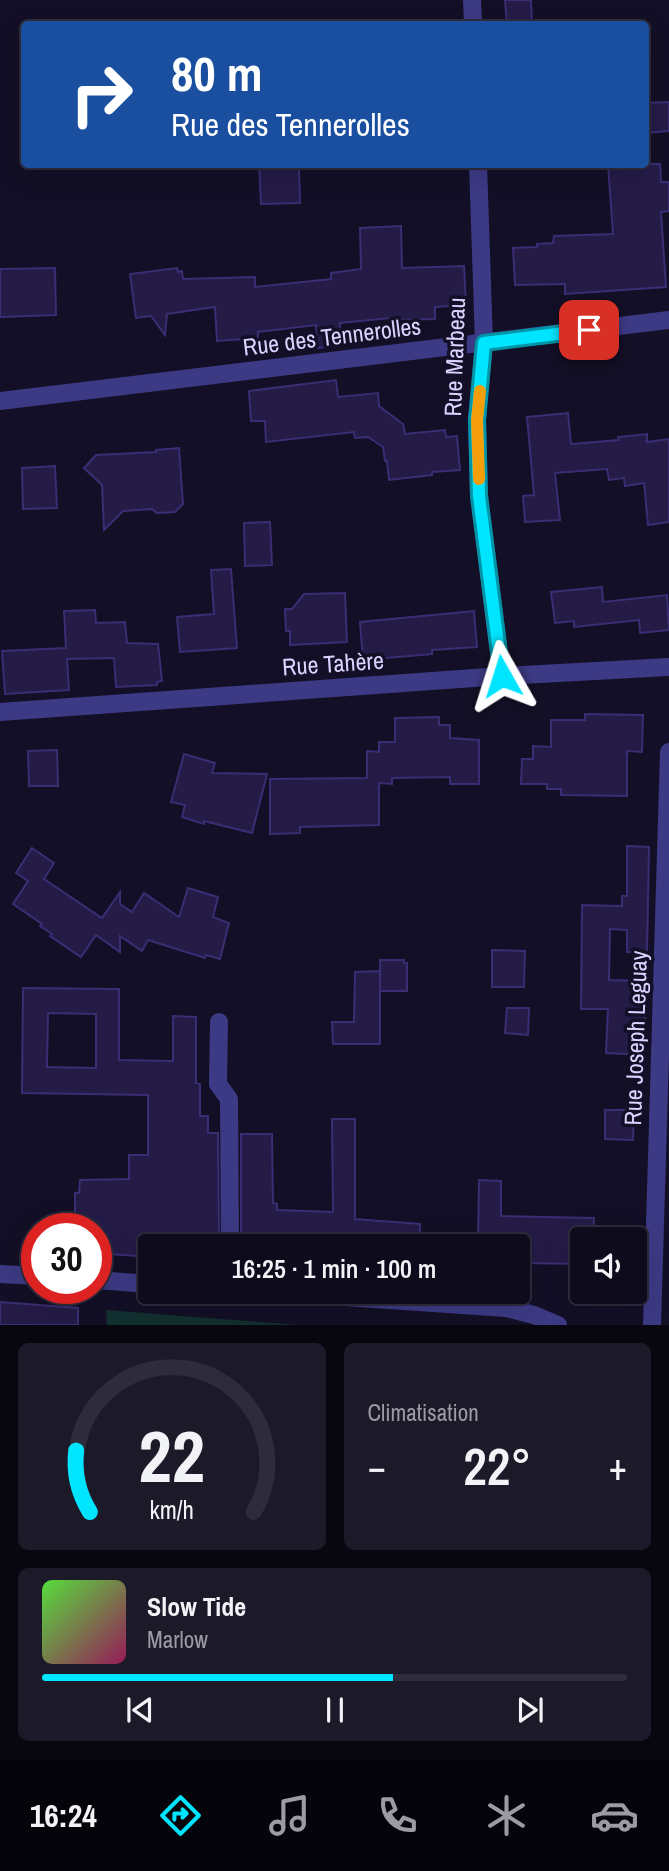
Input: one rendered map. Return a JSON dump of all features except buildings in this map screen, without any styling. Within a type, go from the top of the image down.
[{"type":"street","points":[[472,0],[473,21]]},
{"type":"street","name":"Rue Marbeau","points":[[478,168],[484,343],[477,420],[479,496],[502,676]]},
{"type":"street","name":"Rue des Tennerolles","points":[[0,401],[669,320]]},
{"type":"street","name":"Rue Tahère","points":[[0,712],[502,676],[669,667]]},
{"type":"street","name":"Rue Joseph Leguay","points":[[652,1325],[669,752]]},
{"type":"street","points":[[219,1022],[218,1084],[229,1099],[230,1234]]},
{"type":"street","points":[[0,1274],[21,1275]]},
{"type":"street","points":[[112,1281],[138,1283]]},
{"type":"street","points":[[448,1304],[506,1308],[558,1325]]},
{"type":"green space","points":[[106,1310],[298,1325],[107,1325]]},
{"type":"slow traffic","points":[[479,479],[477,420],[480,391]]},
{"type":"route","points":[[502,676],[479,496],[477,420],[484,343],[589,330]]}]
